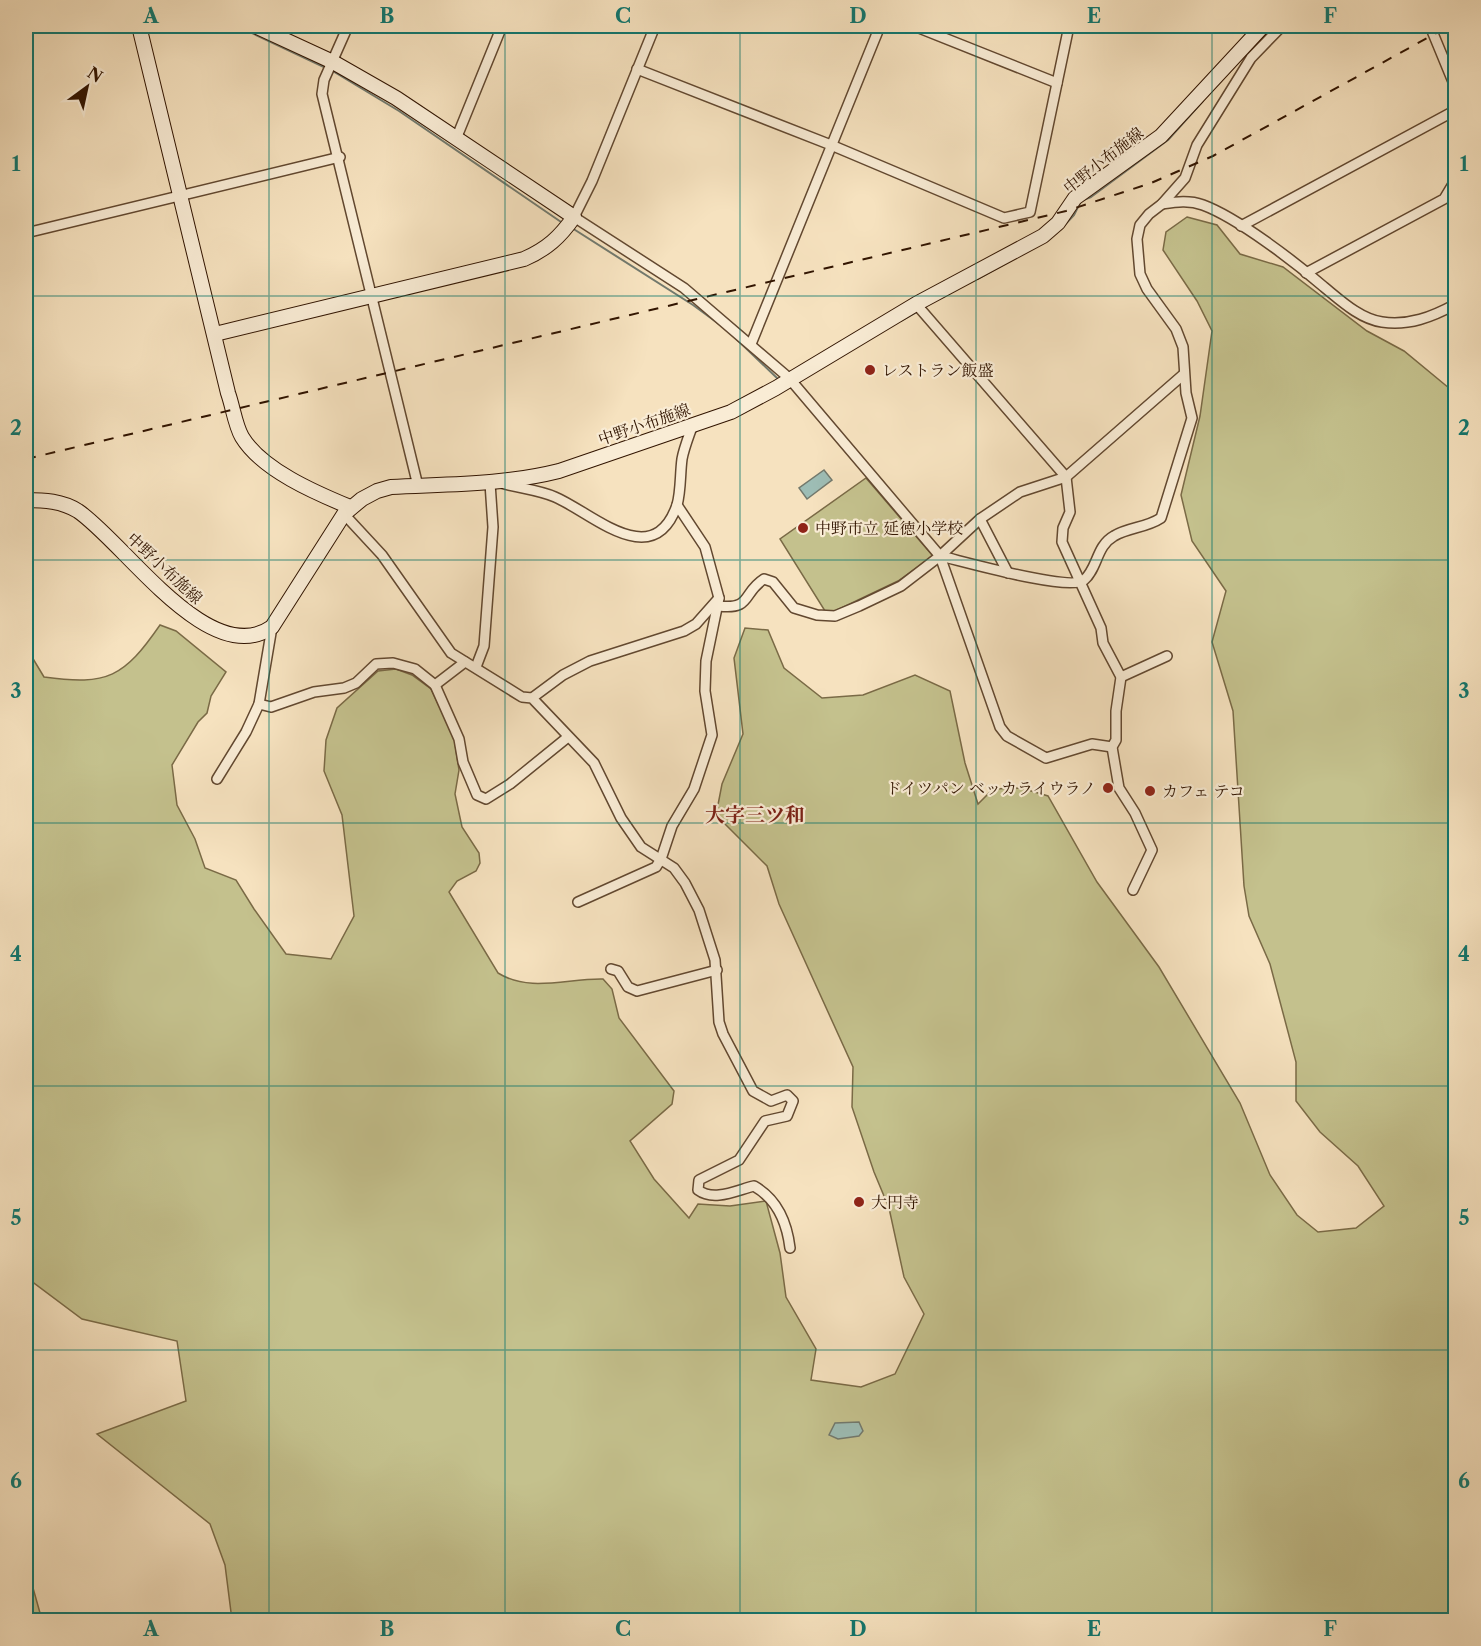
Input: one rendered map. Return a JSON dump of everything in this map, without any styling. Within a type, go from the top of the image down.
[{"type":"main road","points":[[139,26],[228,393],[242,437],[279,472],[301,487],[347,511]]},
{"type":"main road","points":[[215,334],[524,259],[546,250],[574,217],[396,98],[333,62],[255,26]]},
{"type":"main road","name":"中野小布施線","points":[[26,500],[61,503],[77,511],[98,527],[188,614],[209,627],[234,636],[250,637],[272,627],[347,511],[376,491],[418,486],[495,483],[559,471],[731,412],[776,388],[789,378],[916,304],[1043,236],[1058,223],[1075,198],[1161,136],[1263,26]]},
{"type":"street","points":[[348,26],[324,80],[322,94],[340,158],[418,486]]},
{"type":"street","points":[[456,139],[502,26]]},
{"type":"street","points":[[655,26],[592,181],[574,217],[684,288],[789,378],[940,556],[1000,727],[1007,736],[1046,758],[1092,744],[1112,747]]},
{"type":"street","points":[[751,344],[880,26]]},
{"type":"street","points":[[914,26],[1057,83]]},
{"type":"street","points":[[637,69],[831,145],[1004,218],[1030,212],[1069,26]]},
{"type":"street","points":[[940,556],[1047,581],[1080,583],[1086,579],[1101,546],[1113,536],[1150,525],[1161,518],[1192,418],[1184,374],[1183,347],[1176,329],[1147,289],[1140,274],[1137,255],[1140,225],[1185,178],[1197,145],[1251,58],[1282,26]]},
{"type":"street","points":[[1431,26],[1455,89]]},
{"type":"street","points":[[1240,226],[1455,110]]},
{"type":"street","points":[[26,233],[340,158]]},
{"type":"street","points":[[1306,273],[1444,199],[1455,179]]},
{"type":"street","points":[[1162,204],[1183,201],[1203,205],[1240,226],[1337,298],[1365,316],[1380,322],[1414,322],[1455,304]]},
{"type":"street","points":[[916,304],[1066,477],[1070,512],[1063,528],[1062,542],[1101,628],[1103,643],[1121,677],[1116,711],[1116,740],[1112,747],[1119,777],[1119,788],[1135,813],[1152,850],[1133,890]]},
{"type":"street","points":[[719,602],[733,608],[741,605],[749,598],[754,585],[764,579],[773,582],[794,608],[817,615],[835,616],[901,586],[940,556],[980,519],[1020,492],[1066,477],[1184,374]]},
{"type":"street","points":[[476,667],[484,646],[495,483],[554,496],[620,534],[636,538],[653,534],[666,524],[677,505],[682,457],[693,424]]},
{"type":"street","points":[[578,903],[656,867],[672,826],[694,789],[712,735],[705,691],[706,661],[719,602],[705,547],[677,505]]},
{"type":"street","points":[[347,511],[451,653],[514,693],[532,698],[594,763],[630,834],[641,847],[674,868],[685,883],[699,910],[717,970],[719,1022],[753,1091],[771,1101],[787,1095],[793,1101],[787,1116],[765,1121],[739,1160],[699,1180],[698,1190],[704,1194],[713,1195],[754,1186],[766,1193],[782,1217],[790,1248]]},
{"type":"street","points":[[980,519],[1008,573]]},
{"type":"street","points":[[532,698],[562,675],[590,661],[684,631],[696,624],[719,602]]},
{"type":"street","points":[[217,779],[260,704],[272,627]]},
{"type":"street","points":[[1121,677],[1167,656]]},
{"type":"street","points":[[435,685],[465,662]]},
{"type":"street","points":[[260,704],[271,707],[314,692],[345,688],[356,683],[376,664],[393,663],[415,669],[435,685],[459,739],[463,762],[477,795],[486,799],[510,784],[568,737]]},
{"type":"street","points":[[611,969],[618,970],[628,987],[637,991],[717,970]]},
{"type":"shaded area","points":[[1187,217],[1217,225],[1240,254],[1283,267],[1367,331],[1404,351],[1455,393],[1455,1620],[232,1620],[225,1565],[210,1524],[97,1434],[186,1401],[177,1341],[82,1319],[26,1277],[26,647],[44,677],[84,680],[99,678],[124,667],[136,656],[160,625],[176,631],[226,672],[211,696],[207,713],[198,722],[172,765],[177,805],[195,839],[205,868],[236,880],[286,954],[331,959],[354,916],[342,815],[324,771],[326,740],[337,708],[378,671],[396,669],[412,675],[431,689],[454,737],[459,770],[455,794],[462,827],[479,853],[480,863],[476,871],[457,881],[449,892],[498,973],[510,979],[536,983],[603,979],[612,989],[619,1018],[674,1091],[672,1104],[630,1141],[654,1179],[689,1218],[698,1204],[730,1206],[766,1201],[780,1253],[786,1297],[816,1349],[811,1380],[861,1387],[895,1374],[924,1314],[904,1277],[889,1208],[852,1107],[853,1067],[779,904],[767,866],[716,815],[722,784],[743,734],[734,658],[745,628],[768,630],[784,668],[822,698],[863,695],[915,675],[950,691],[965,763],[978,804],[993,789],[1021,788],[1048,796],[1097,882],[1159,967],[1240,1103],[1270,1175],[1297,1215],[1318,1232],[1356,1228],[1384,1206],[1358,1166],[1320,1132],[1296,1101],[1296,1062],[1270,964],[1249,916],[1244,886],[1233,711],[1212,642],[1226,591],[1192,541],[1181,495],[1200,416],[1212,331],[1197,301],[1163,250],[1166,232]]},
{"type":"shaded area","points":[[866,478],[933,556],[898,581],[835,611],[825,611],[780,539]]},
{"type":"shaded area","points":[[26,1563],[42,1620],[26,1620]]},
{"type":"water","points":[[824,470],[832,480],[807,499],[799,488]]},
{"type":"water","points":[[859,1422],[863,1431],[859,1436],[838,1439],[829,1435],[835,1423]]},
{"type":"waterway","points":[[237,26],[326,68]]},
{"type":"waterway","points":[[331,70],[399,111],[564,224]]},
{"type":"waterway","points":[[1060,230],[1074,215],[1081,201],[1091,197],[1168,140],[1203,101]]},
{"type":"waterway","points":[[572,228],[693,305],[723,327]]},
{"type":"waterway","points":[[978,279],[1012,260]]},
{"type":"waterway","points":[[901,321],[917,312]]},
{"type":"waterway","points":[[727,330],[777,378]]},
{"type":"railway","points":[[26,459],[1066,211],[1151,183],[1213,156],[1449,26]]},
{"type":"place","name":"レストラン飯盛","points":[[870,370]]},
{"type":"place","name":"中野市立 延徳小学校","points":[[803,528]]},
{"type":"place","name":"ドイツパン ベッカライウラノ","points":[[1108,788]]},
{"type":"place","name":"カフェ テコ","points":[[1150,791]]},
{"type":"place","name":"大円寺","points":[[859,1202]]},
{"type":"district","name":"大字三ツ和","points":[[755,815]]}]
